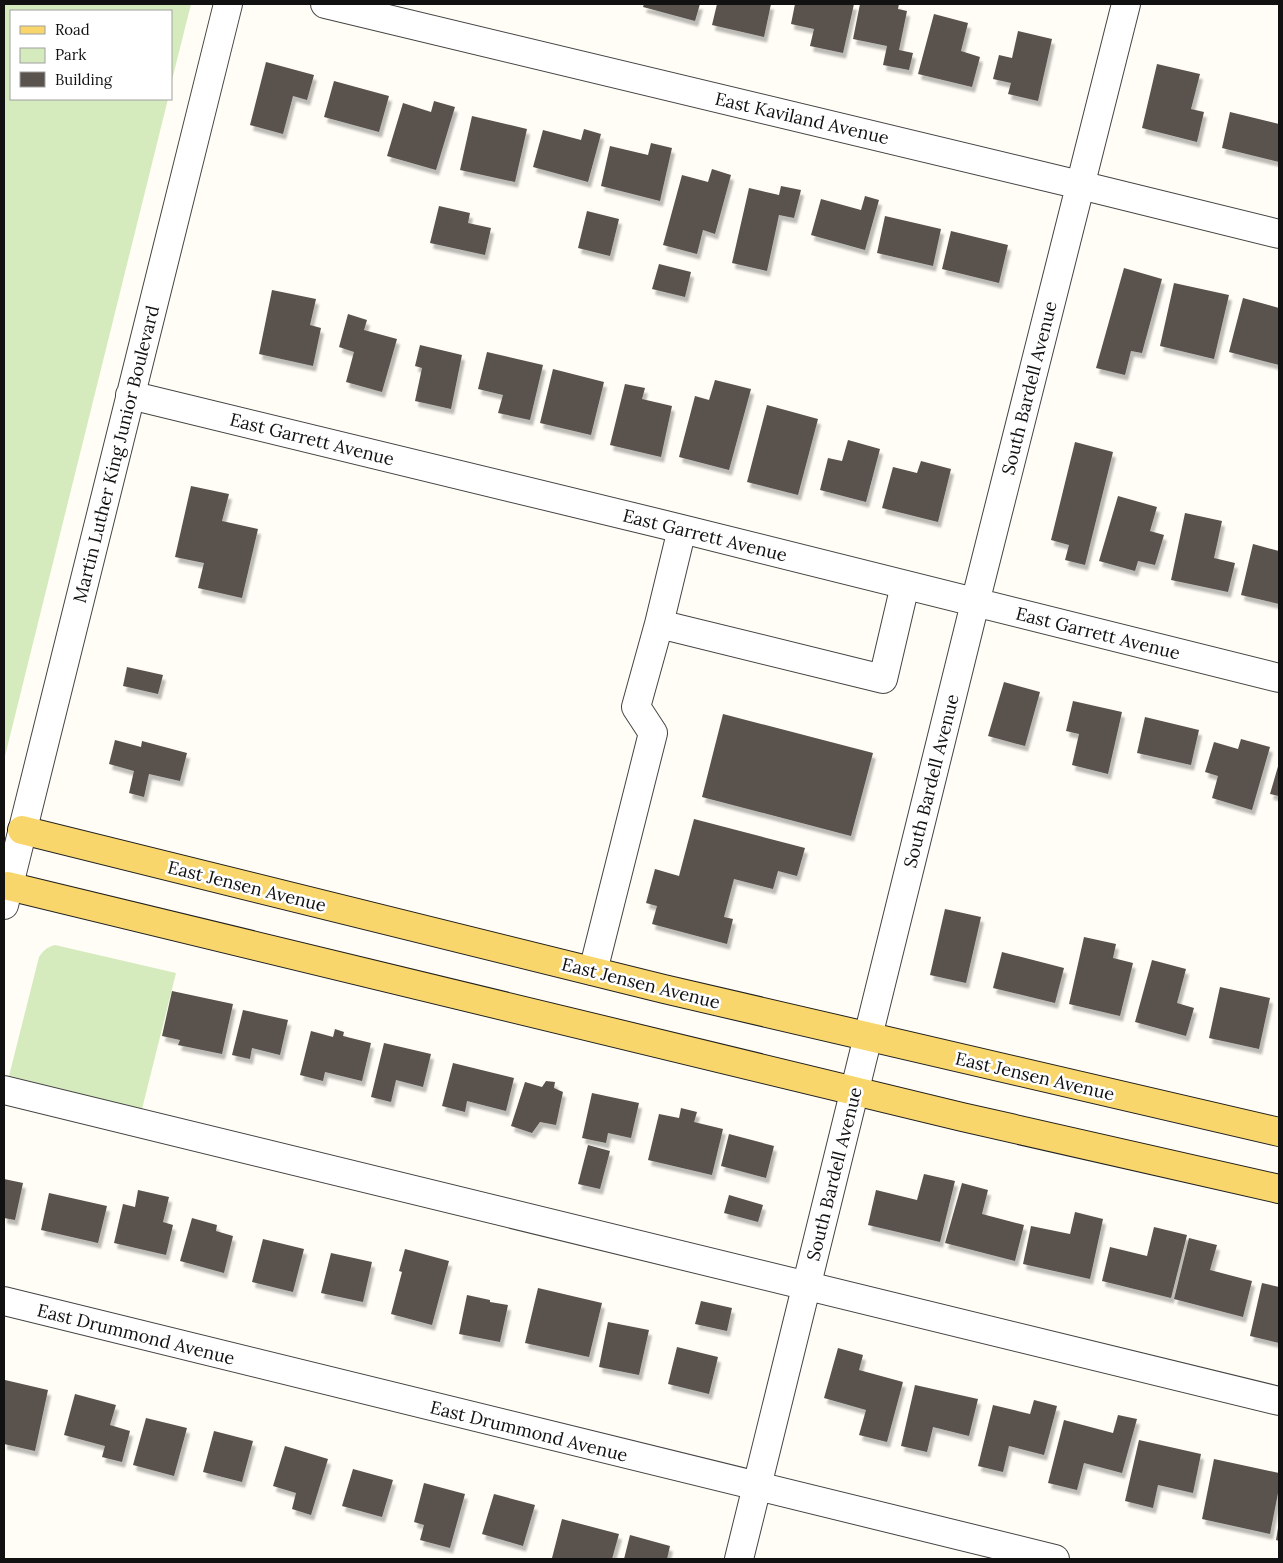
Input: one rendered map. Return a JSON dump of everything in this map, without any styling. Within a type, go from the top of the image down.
[{"type":"main road","name":"East Jensen Avenue","points":[[13,828],[593,971],[1279,1132]]},
{"type":"main road","points":[[5,892],[971,1119],[1279,1189]]},
{"type":"street","name":"Martin Luther King Junior Boulevard","points":[[5,892],[13,828],[130,395],[228,4]]},
{"type":"street","name":"East Kaviland Avenue","points":[[325,4],[1080,184],[1279,234]]},
{"type":"street","name":"South Bardell Avenue","points":[[739,1559],[975,603],[1126,4]]},
{"type":"street","name":"East Garrett Avenue","points":[[130,395],[682,529],[1279,678]]},
{"type":"street","points":[[593,971],[653,732],[636,707],[659,624],[682,529]]},
{"type":"street","points":[[659,624],[883,679],[905,585]]},
{"type":"street","points":[[4,1090],[1279,1401]]},
{"type":"street","name":"East Drummond Avenue","points":[[4,1302],[1055,1559]]},
{"type":"green space","points":[[4,4],[191,4],[172,80],[172,10],[10,10],[10,100],[168,100],[4,760]]},
{"type":"green space","points":[[55,945],[176,973],[142,1109],[9,1076],[39,957],[46,949]]},
{"type":"building","points":[[644,4],[700,4],[695,21],[643,7]]},
{"type":"building","points":[[717,4],[771,4],[764,37],[712,25]]},
{"type":"building","points":[[795,4],[854,4],[843,53],[810,46],[814,29],[791,24]]},
{"type":"building","points":[[860,4],[899,4],[898,9],[907,11],[899,50],[913,53],[909,70],[883,65],[887,46],[853,39]]},
{"type":"building","points":[[934,14],[968,23],[961,51],[980,57],[972,87],[918,74]]},
{"type":"building","points":[[1018,31],[1052,39],[1038,101],[1008,94],[1011,83],[993,79],[999,55],[1012,58]]},
{"type":"building","points":[[266,62],[314,75],[307,100],[293,96],[283,134],[250,125]]},
{"type":"building","points":[[1157,64],[1200,74],[1191,109],[1204,112],[1197,142],[1142,128]]},
{"type":"building","points":[[334,81],[389,96],[379,132],[324,117]]},
{"type":"building","points":[[434,101],[455,107],[436,170],[387,156],[403,103],[431,112]]},
{"type":"building","points":[[1230,112],[1279,124],[1279,162],[1222,148]]},
{"type":"building","points":[[472,116],[527,129],[515,182],[460,170]]},
{"type":"building","points":[[584,129],[601,134],[588,182],[533,167],[543,130],[581,140]]},
{"type":"building","points":[[651,143],[672,148],[660,201],[601,186],[610,146],[648,155]]},
{"type":"building","points":[[712,169],[731,175],[715,234],[703,230],[697,254],[663,245],[682,175],[708,182]]},
{"type":"building","points":[[781,186],[801,190],[794,218],[779,215],[767,271],[732,263],[749,188],[779,195]]},
{"type":"building","points":[[865,196],[879,200],[865,250],[811,235],[821,199],[861,210]]},
{"type":"building","points":[[439,206],[470,213],[468,223],[491,228],[485,255],[430,243]]},
{"type":"building","points":[[587,211],[619,219],[610,256],[578,248]]},
{"type":"building","points":[[885,216],[941,229],[933,266],[877,253]]},
{"type":"building","points":[[951,231],[1008,245],[999,283],[942,269]]},
{"type":"building","points":[[659,264],[691,272],[685,297],[652,289]]},
{"type":"building","points":[[1124,268],[1162,279],[1142,353],[1131,351],[1125,375],[1096,368]]},
{"type":"building","points":[[1174,283],[1229,295],[1214,359],[1160,346]]},
{"type":"building","points":[[272,290],[316,299],[310,325],[321,328],[313,366],[259,354]]},
{"type":"building","points":[[1243,298],[1279,308],[1279,365],[1229,352]]},
{"type":"building","points":[[348,314],[367,320],[364,330],[397,339],[382,392],[346,382],[354,352],[339,347]]},
{"type":"building","points":[[420,345],[462,355],[451,409],[415,401],[422,368],[415,366]]},
{"type":"building","points":[[487,352],[543,365],[530,420],[498,413],[503,395],[478,389]]},
{"type":"building","points":[[553,369],[604,382],[591,435],[540,423]]},
{"type":"building","points":[[715,380],[751,389],[729,470],[679,457],[695,396],[709,400]]},
{"type":"building","points":[[625,384],[645,388],[642,399],[672,406],[661,457],[610,445]]},
{"type":"building","points":[[767,405],[818,419],[798,495],[747,482]]},
{"type":"building","points":[[848,440],[880,449],[866,502],[820,490],[828,458],[842,461]]},
{"type":"building","points":[[1075,442],[1113,452],[1085,565],[1065,560],[1069,545],[1051,540]]},
{"type":"building","points":[[921,461],[951,469],[938,522],[882,508],[893,467],[917,473]]},
{"type":"building","points":[[191,486],[229,494],[222,521],[258,529],[242,598],[198,588],[204,563],[175,557]]},
{"type":"building","points":[[1118,496],[1157,507],[1150,531],[1164,535],[1155,565],[1138,561],[1135,571],[1099,561]]},
{"type":"building","points":[[1185,513],[1222,521],[1214,558],[1235,563],[1228,592],[1171,580]]},
{"type":"building","points":[[1253,544],[1279,551],[1279,604],[1241,595]]},
{"type":"building","points":[[127,667],[163,675],[158,694],[123,686]]},
{"type":"building","points":[[1004,682],[1040,692],[1025,746],[988,736]]},
{"type":"building","points":[[1073,701],[1122,712],[1108,774],[1072,765],[1079,734],[1066,731]]},
{"type":"building","points":[[723,714],[873,753],[851,836],[702,797]]},
{"type":"building","points":[[1145,717],[1199,730],[1191,765],[1137,753]]},
{"type":"building","points":[[1241,739],[1270,747],[1252,810],[1212,798],[1218,776],[1205,772],[1214,742],[1238,749]]},
{"type":"building","points":[[115,740],[141,747],[142,741],[187,753],[180,781],[149,774],[144,797],[129,793],[134,771],[109,764]]},
{"type":"building","points":[[1279,763],[1279,796],[1270,794]]},
{"type":"building","points":[[694,819],[805,848],[797,876],[778,871],[773,889],[734,879],[724,917],[733,919],[727,944],[652,924],[657,906],[646,903],[655,869],[679,876]]},
{"type":"building","points":[[945,909],[981,917],[966,983],[930,975]]},
{"type":"building","points":[[1084,937],[1116,944],[1113,958],[1133,963],[1120,1016],[1069,1004]]},
{"type":"building","points":[[1002,952],[1064,968],[1055,1003],[993,988]]},
{"type":"building","points":[[1152,960],[1186,969],[1177,1003],[1194,1008],[1186,1036],[1135,1022]]},
{"type":"building","points":[[1220,987],[1270,998],[1259,1049],[1209,1038]]},
{"type":"building","points":[[172,991],[233,1004],[222,1054],[178,1045],[180,1040],[162,1036]]},
{"type":"building","points":[[243,1010],[288,1020],[280,1055],[252,1048],[250,1059],[232,1055]]},
{"type":"building","points":[[335,1029],[344,1032],[343,1036],[371,1043],[362,1081],[325,1072],[323,1081],[300,1075],[311,1031],[333,1037]]},
{"type":"building","points":[[384,1043],[431,1054],[423,1087],[396,1080],[391,1102],[371,1097]]},
{"type":"building","points":[[453,1063],[514,1078],[506,1111],[467,1101],[465,1112],[442,1106]]},
{"type":"building","points":[[546,1081],[555,1082],[554,1088],[563,1092],[556,1125],[540,1122],[532,1133],[511,1126],[525,1082],[542,1087]]},
{"type":"building","points":[[592,1093],[639,1103],[631,1138],[608,1133],[606,1143],[582,1138]]},
{"type":"building","points":[[681,1108],[697,1112],[694,1122],[723,1129],[712,1175],[648,1160],[659,1114],[679,1118]]},
{"type":"building","points":[[729,1134],[774,1146],[766,1178],[721,1166]]},
{"type":"building","points":[[588,1145],[610,1151],[600,1189],[578,1184]]},
{"type":"building","points":[[924,1174],[955,1181],[940,1242],[868,1225],[876,1190],[917,1200]]},
{"type":"building","points":[[4,1179],[23,1183],[15,1220],[4,1218]]},
{"type":"building","points":[[962,1183],[988,1190],[982,1214],[1024,1225],[1015,1261],[945,1243]]},
{"type":"building","points":[[138,1190],[169,1197],[163,1222],[173,1225],[166,1255],[114,1243],[123,1204],[135,1207]]},
{"type":"building","points":[[49,1193],[107,1206],[98,1243],[41,1230]]},
{"type":"building","points":[[729,1195],[763,1205],[758,1222],[724,1213]]},
{"type":"building","points":[[1075,1212],[1103,1219],[1090,1279],[1023,1264],[1031,1226],[1070,1234]]},
{"type":"building","points":[[192,1218],[217,1225],[216,1231],[233,1236],[224,1273],[180,1261]]},
{"type":"building","points":[[1154,1227],[1187,1235],[1171,1298],[1102,1281],[1110,1247],[1147,1256]]},
{"type":"building","points":[[1189,1238],[1217,1245],[1210,1270],[1252,1281],[1243,1317],[1174,1299]]},
{"type":"building","points":[[263,1239],[304,1249],[293,1292],[252,1282]]},
{"type":"building","points":[[405,1249],[449,1261],[432,1325],[391,1314],[402,1272],[399,1271]]},
{"type":"building","points":[[331,1253],[372,1262],[363,1302],[321,1293]]},
{"type":"building","points":[[1262,1283],[1279,1287],[1279,1343],[1250,1336]]},
{"type":"building","points":[[538,1288],[602,1303],[589,1357],[525,1343]]},
{"type":"building","points":[[467,1295],[508,1305],[500,1342],[459,1334]]},
{"type":"building","points":[[701,1301],[732,1308],[727,1331],[695,1324]]},
{"type":"building","points":[[608,1322],[649,1330],[639,1375],[599,1367]]},
{"type":"building","points":[[677,1347],[718,1357],[709,1394],[668,1384]]},
{"type":"building","points":[[838,1348],[863,1355],[859,1370],[903,1382],[887,1442],[859,1435],[866,1410],[824,1398]]},
{"type":"building","points":[[5,1380],[48,1390],[35,1451],[4,1444]]},
{"type":"building","points":[[915,1385],[978,1399],[969,1436],[933,1427],[927,1452],[901,1446]]},
{"type":"building","points":[[75,1394],[116,1405],[110,1425],[130,1431],[122,1462],[102,1457],[105,1446],[64,1435]]},
{"type":"building","points":[[1034,1400],[1057,1406],[1044,1455],[1009,1446],[1003,1472],[978,1466],[993,1405],[1030,1414]]},
{"type":"building","points":[[1118,1415],[1137,1419],[1122,1473],[1084,1463],[1077,1490],[1048,1483],[1064,1420],[1113,1433]]},
{"type":"building","points":[[146,1418],[187,1428],[174,1476],[133,1465]]},
{"type":"building","points":[[214,1431],[253,1441],[242,1482],[203,1472]]},
{"type":"building","points":[[1139,1440],[1201,1454],[1193,1493],[1158,1485],[1153,1508],[1125,1501]]},
{"type":"building","points":[[285,1446],[328,1459],[311,1515],[292,1509],[296,1493],[273,1486]]},
{"type":"building","points":[[1214,1459],[1279,1473],[1279,1488],[1270,1534],[1202,1519]]},
{"type":"building","points":[[353,1469],[393,1480],[382,1517],[342,1506]]},
{"type":"building","points":[[424,1483],[465,1494],[450,1548],[420,1540],[424,1525],[414,1522]]},
{"type":"building","points":[[494,1494],[535,1505],[523,1546],[482,1534]]},
{"type":"building","points":[[562,1519],[619,1534],[612,1559],[552,1558]]},
{"type":"building","points":[[1279,1528],[1279,1541],[1276,1540]]},
{"type":"building","points":[[630,1535],[670,1546],[667,1559],[624,1559]]}]
